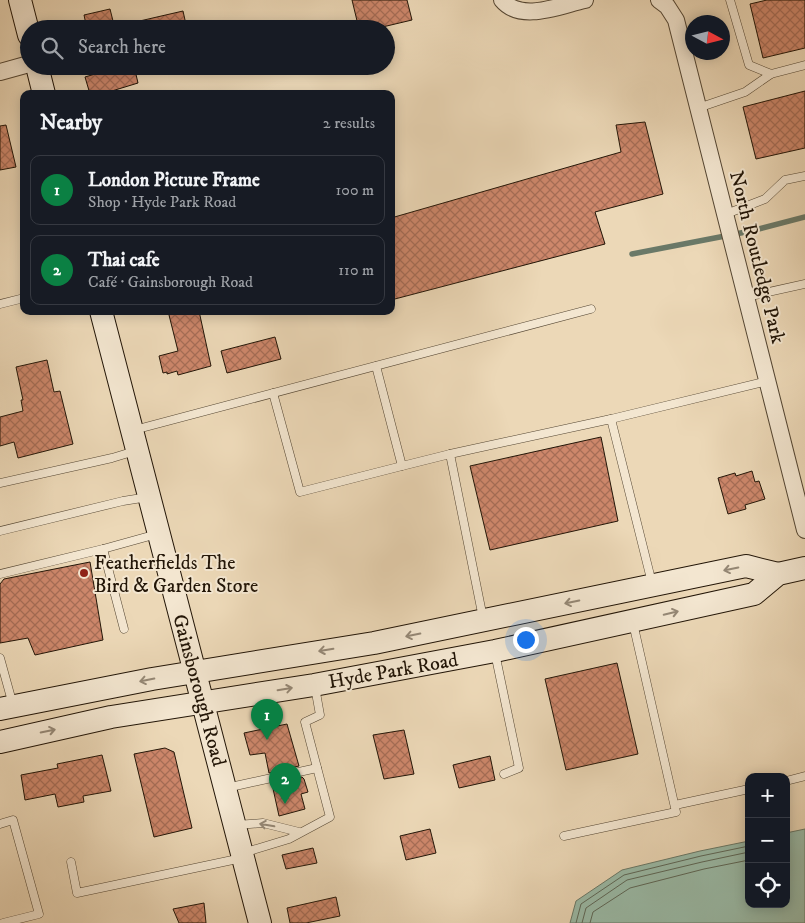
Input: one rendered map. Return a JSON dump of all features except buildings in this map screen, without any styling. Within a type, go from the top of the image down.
[{"type":"main road","points":[[20,0],[25,20]]},
{"type":"main road","points":[[39,75],[43,90]]},
{"type":"main road","name":"Gainsborough Road","points":[[102,315],[260,923]]},
{"type":"main road","name":"Hyde Park Road","points":[[7,708],[195,672],[374,643],[746,566],[778,574],[805,568]]},
{"type":"main road","name":"Hyde Park Road","points":[[0,742],[111,717],[314,685],[495,651],[632,622],[754,594],[778,574]]},
{"type":"street","points":[[502,0],[505,4],[522,11],[539,11],[585,0]]},
{"type":"street","name":"North Routledge Park","points":[[659,0],[667,6],[676,20],[805,530]]},
{"type":"street","points":[[0,72],[20,66]]},
{"type":"lane","points":[[730,0],[749,65],[771,74]]},
{"type":"lane","points":[[698,108],[745,92],[771,74],[805,65]]},
{"type":"lane","points":[[726,214],[765,200],[786,180],[805,176]]},
{"type":"lane","points":[[746,297],[805,284]]},
{"type":"lane","points":[[0,304],[20,299]]},
{"type":"lane","points":[[0,483],[112,458],[135,440],[273,393],[591,309]]},
{"type":"lane","points":[[376,366],[402,466]]},
{"type":"lane","points":[[273,393],[300,492],[450,454],[611,420],[768,381]]},
{"type":"lane","points":[[611,420],[652,585]]},
{"type":"lane","points":[[450,454],[483,621]]},
{"type":"lane","points":[[0,531],[123,501],[150,497]]},
{"type":"lane","points":[[0,574],[104,549],[159,533]]},
{"type":"lane","points":[[104,549],[124,629]]},
{"type":"lane","points":[[564,836],[676,812],[632,622]]},
{"type":"lane","points":[[495,651],[519,768],[504,774]]},
{"type":"lane","points":[[0,658],[7,708]]},
{"type":"lane","points":[[71,862],[77,893],[243,855],[289,839],[330,817],[305,722],[320,715],[314,685]]},
{"type":"lane","points":[[226,788],[317,768]]},
{"type":"lane","points":[[790,780],[805,776]]},
{"type":"lane","points":[[675,805],[745,790]]},
{"type":"lane","points":[[0,824],[13,820],[39,914],[3,923]]},
{"type":"lane","points":[[235,825],[263,824],[299,832]]},
{"type":"water","points":[[805,829],[805,923],[570,923],[576,901],[622,870],[745,842],[745,908],[790,908],[790,832]]},
{"type":"waterway","points":[[632,254],[751,231],[805,217]]},
{"type":"place","name":"Featherfields The Bird & Garden Store","points":[[84,573]]},
{"type":"place","name":"London Picture Frame","points":[[267,740]]},
{"type":"place","name":"Thai cafe","points":[[285,804]]}]
